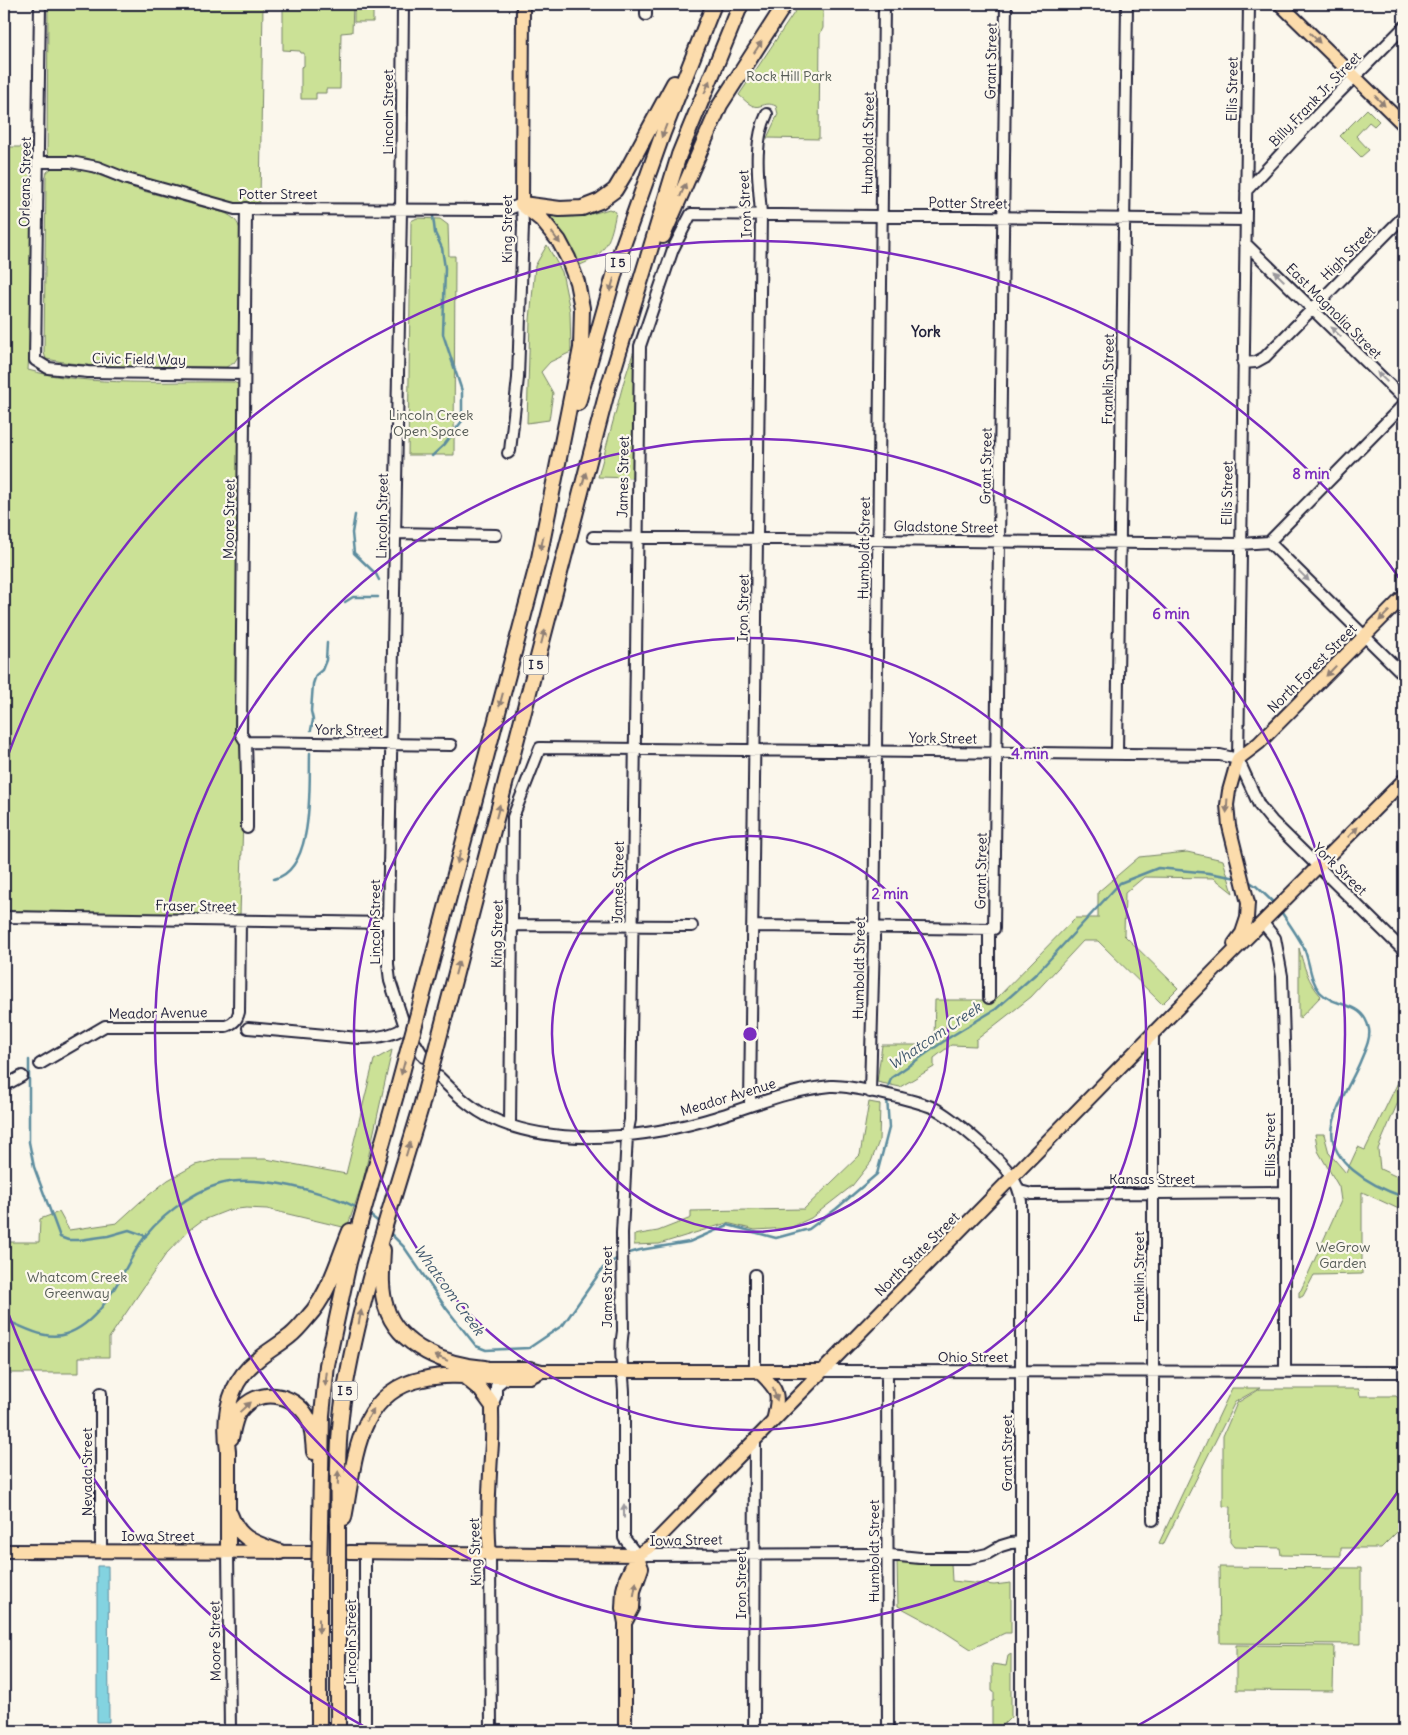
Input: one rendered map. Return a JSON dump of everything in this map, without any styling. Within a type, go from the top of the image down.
[{"type":"highway","name":"I 5","points":[[319,1731],[322,1415],[327,1365],[343,1262],[373,1175],[396,1094],[539,558],[552,495],[621,251],[663,133],[714,4]]},
{"type":"highway","name":"I 5","points":[[338,1731],[338,1578],[343,1549],[337,1487],[343,1402],[362,1307],[378,1261],[385,1224],[421,1107],[608,388],[679,155],[741,4]]},
{"type":"highway","points":[[631,316],[720,105],[785,4]]},
{"type":"highway","points":[[522,204],[560,209],[582,208],[600,201],[615,190],[701,37]]},
{"type":"highway","points":[[522,204],[542,220],[559,242],[568,258],[577,282],[582,308],[581,348],[552,495]]},
{"type":"highway","points":[[378,1261],[386,1308],[397,1328],[407,1339],[442,1359],[488,1372]]},
{"type":"highway","points":[[228,1551],[229,1511],[226,1419],[234,1388],[254,1362],[291,1336],[314,1310],[343,1262]]},
{"type":"highway","points":[[340,1526],[358,1444],[372,1411],[388,1395],[412,1382],[440,1376],[464,1376],[488,1372]]},
{"type":"highway","points":[[464,1376],[481,1390],[492,1405]]},
{"type":"highway","points":[[228,1452],[234,1424],[239,1412],[248,1404],[258,1398],[270,1395],[282,1396],[294,1401],[303,1409],[310,1426],[320,1520]]},
{"type":"highway","points":[[229,1511],[232,1522],[242,1535],[251,1541],[280,1552]]},
{"type":"main road","name":"King Street","points":[[522,204],[523,4]]},
{"type":"main road","points":[[523,26],[530,4]]},
{"type":"main road","points":[[1280,4],[1404,126]]},
{"type":"main road","name":"North Forest Street","points":[[1238,759],[1259,743],[1404,596]]},
{"type":"main road","name":"Ellis Street","points":[[1215,970],[1242,933],[1246,918],[1247,896],[1228,821],[1227,806],[1238,759]]},
{"type":"main road","points":[[1215,970],[1264,923],[1404,780]]},
{"type":"main road","name":"North State Street","points":[[637,1556],[651,1546],[1215,970]]},
{"type":"main road","name":"Ohio Street","points":[[488,1372],[530,1368],[542,1371],[822,1372]]},
{"type":"main road","name":"Ohio Street","points":[[488,1372],[507,1377],[530,1377],[542,1371]]},
{"type":"main road","points":[[757,1372],[776,1391],[778,1398],[773,1421]]},
{"type":"main road","name":"King Street","points":[[490,1554],[488,1539],[488,1477],[492,1456],[492,1405]]},
{"type":"main road","name":"Iowa Street","points":[[343,1549],[365,1552],[637,1556]]},
{"type":"main road","name":"Iowa Street","points":[[4,1551],[312,1552]]},
{"type":"main road","name":"James Street","points":[[625,1731],[625,1623],[634,1608],[634,1592],[642,1568],[637,1556]]},
{"type":"street","name":"Orleans Street","points":[[35,360],[40,4]]},
{"type":"street","name":"Lincoln Street","points":[[248,1028],[372,1038],[399,1032],[405,1027],[390,981],[388,964],[402,208],[403,4]]},
{"type":"street","points":[[646,4],[646,15]]},
{"type":"street","name":"Humboldt Street","points":[[870,1092],[874,928],[884,4]]},
{"type":"street","name":"Grant Street","points":[[989,998],[996,753],[1006,4]]},
{"type":"street","name":"Franklin Street","points":[[1117,754],[1127,4]]},
{"type":"street","name":"Ellis Street","points":[[1238,759],[1249,4]]},
{"type":"street","name":"Billy Frank Jr. Street","points":[[1246,191],[1404,27]]},
{"type":"street","name":"Iron Street","points":[[750,1105],[762,214],[757,166],[761,126],[767,114]]},
{"type":"street","name":"Potter Street","points":[[39,162],[71,162],[96,167],[127,179],[235,208],[506,210],[522,204]]},
{"type":"street","name":"King Street","points":[[508,453],[510,451],[518,378],[522,204]]},
{"type":"street","name":"Moore Street","points":[[246,208],[241,734],[246,742],[247,828]]},
{"type":"street","name":"Potter Street","points":[[691,214],[1246,220]]},
{"type":"street","name":"James Street","points":[[637,1556],[624,1538],[624,1391],[621,1372],[621,1341],[623,1331],[622,1233],[627,1136],[630,1120],[640,346],[674,249],[691,214]]},
{"type":"street","name":"High Street","points":[[1244,363],[1262,360],[1404,216]]},
{"type":"street","name":"East Magnolia Street","points":[[1245,243],[1404,399]]},
{"type":"street","name":"Civic Field Way","points":[[35,360],[48,368],[88,372],[244,374]]},
{"type":"street","points":[[1404,404],[1269,542],[1404,675]]},
{"type":"street","points":[[395,533],[496,535]]},
{"type":"street","name":"Gladstone Street","points":[[593,537],[1241,544],[1269,542]]},
{"type":"street","name":"York Street","points":[[246,742],[451,745]]},
{"type":"street","name":"King Street","points":[[510,1126],[513,817],[540,748]]},
{"type":"street","name":"York Street","points":[[540,748],[1220,755],[1238,759],[1259,805],[1281,831],[1404,951]]},
{"type":"street","name":"Fraser Street","points":[[4,917],[388,923]]},
{"type":"street","name":"Meador Avenue","points":[[40,1064],[105,1026],[226,1026],[233,1024],[238,1018],[239,1012],[240,920]]},
{"type":"street","name":"Ellis Street","points":[[1264,923],[1275,938],[1282,976],[1285,1075],[1285,1372]]},
{"type":"street","points":[[512,924],[692,926]]},
{"type":"street","points":[[752,926],[992,928]]},
{"type":"street","name":"Franklin Street","points":[[1153,1035],[1153,1520]]},
{"type":"street","points":[[416,1044],[424,1057]]},
{"type":"street","points":[[4,1086],[22,1076]]},
{"type":"street","name":"Meador Avenue","points":[[439,1077],[475,1109],[510,1126],[534,1132],[567,1136],[627,1136],[705,1121],[793,1092],[832,1086],[870,1092],[933,1108],[957,1123],[1013,1177]]},
{"type":"street","name":"Grant Street","points":[[1013,1177],[1020,1191],[1021,1731]]},
{"type":"street","name":"Kansas Street","points":[[1020,1191],[1032,1194],[1285,1192]]},
{"type":"street","points":[[755,1275],[757,1372]]},
{"type":"street","name":"Ohio Street","points":[[822,1372],[1404,1372]]},
{"type":"street","name":"Humboldt Street","points":[[887,1372],[888,1731]]},
{"type":"street","name":"King Street","points":[[492,1405],[496,1396],[496,1386],[507,1377]]},
{"type":"street","name":"Nevada Street","points":[[101,1393],[101,1551]]},
{"type":"street","name":"Iron Street","points":[[754,1731],[755,1439]]},
{"type":"street","name":"Iowa Street","points":[[637,1556],[888,1554],[920,1558],[969,1558],[987,1554],[1000,1546],[1021,1542]]},
{"type":"street","name":"Moore Street","points":[[228,1551],[230,1731]]},
{"type":"street","name":"Lincoln Street","points":[[365,1552],[365,1731]]},
{"type":"street","name":"King Street","points":[[490,1554],[491,1731]]},
{"type":"green space","points":[[48,4],[263,4],[260,202],[238,205],[134,176],[87,158],[55,158],[48,156]]},
{"type":"green space","points":[[283,4],[353,4],[352,32],[341,33],[340,89],[326,89],[326,93],[316,93],[316,99],[301,99],[301,67],[304,66],[304,53],[283,50]]},
{"type":"green space","points":[[354,4],[373,4],[373,22],[354,22]]},
{"type":"green space","name":"Rock Hill Park","points":[[800,4],[823,4],[823,28],[820,34],[819,139],[767,138],[778,114],[776,106],[768,104],[757,107],[749,104],[739,95]]},
{"type":"green space","points":[[1367,109],[1379,121],[1374,126],[1369,122],[1356,136],[1369,150],[1361,157],[1340,136]]},
{"type":"green space","points":[[4,147],[29,147],[32,171],[28,370],[77,379],[103,381],[233,382],[238,384],[240,388],[236,729],[238,739],[245,754],[240,915],[4,911]]},
{"type":"green space","points":[[52,168],[79,168],[136,189],[225,213],[235,220],[240,231],[239,355],[234,363],[226,367],[95,366],[46,359],[44,353],[46,176],[47,172]]},
{"type":"green space","points":[[609,209],[616,212],[610,238],[602,251],[580,265],[550,216],[580,216]]},
{"type":"green space","name":"Lincoln Creek Open Space","points":[[417,218],[440,219],[448,225],[449,256],[455,256],[454,455],[408,455],[411,221]]},
{"type":"green space","points":[[547,245],[562,272],[570,311],[571,352],[550,362],[541,372],[553,393],[549,420],[527,423],[530,320],[535,266]]},
{"type":"green space","points":[[636,344],[634,478],[598,477],[624,381]]},
{"type":"green space","points":[[1187,852],[1223,860],[1233,893],[1214,878],[1144,877],[1125,893],[1124,935],[1178,988],[1162,1004],[1098,941],[1083,941],[1031,997],[976,1040],[976,1046],[951,1045],[934,1058],[934,1067],[900,1087],[877,1082],[882,1045],[926,1045],[934,1039],[935,1000],[995,1000],[1075,918],[1098,918],[1098,892],[1139,857]]},
{"type":"green space","points":[[1299,948],[1310,980],[1321,996],[1299,1019]]},
{"type":"green space","name":"Whatcom Creek Greenway","points":[[392,1050],[363,1181],[347,1228],[267,1209],[246,1208],[229,1210],[201,1221],[189,1230],[166,1254],[109,1338],[109,1357],[79,1357],[79,1373],[4,1373],[4,1242],[39,1242],[40,1219],[59,1212],[69,1230],[117,1223],[168,1180],[195,1165],[220,1159],[266,1159],[346,1174],[374,1060]]},
{"type":"green space","name":"WeGrow Garden","points":[[1404,1070],[1404,1088],[1378,1149],[1380,1169],[1404,1180],[1404,1221],[1401,1221],[1401,1210],[1362,1192],[1362,1274],[1314,1275],[1303,1296],[1299,1298],[1299,1292],[1341,1201],[1339,1187],[1318,1151],[1315,1134],[1324,1134],[1329,1153],[1346,1173],[1358,1147],[1365,1150]]},
{"type":"green space","points":[[869,1102],[880,1104],[879,1141],[871,1162],[852,1186],[811,1218],[790,1228],[755,1230],[727,1223],[659,1244],[634,1245],[634,1235],[658,1231],[691,1218],[691,1211],[804,1209],[860,1155]]},
{"type":"green space","points":[[1232,1388],[1260,1388],[1235,1402],[1163,1545],[1159,1543]]},
{"type":"green space","points":[[1260,1389],[1359,1389],[1360,1396],[1396,1396],[1401,1401],[1400,1437],[1404,1437],[1404,1459],[1401,1460],[1400,1529],[1381,1548],[1341,1548],[1341,1556],[1281,1555],[1280,1548],[1234,1547],[1230,1542],[1231,1507],[1223,1506],[1223,1436],[1237,1403]]},
{"type":"green space","points":[[897,1561],[951,1563],[952,1581],[994,1585],[1011,1583],[1011,1633],[1005,1633],[971,1649],[937,1627],[898,1606]]},
{"type":"green space","points":[[1219,1567],[1361,1568],[1361,1644],[1220,1643]]},
{"type":"green space","points":[[1236,1645],[1334,1646],[1333,1691],[1236,1690]]},
{"type":"green space","points":[[1011,1654],[1011,1717],[1003,1725],[992,1725],[994,1692],[992,1691],[992,1664],[1006,1666],[1008,1656]]},
{"type":"water","points":[[97,1566],[108,1566],[109,1722],[97,1722]]},
{"type":"waterway","points":[[432,456],[445,444],[462,421],[462,391],[443,334],[445,268],[442,248],[435,233],[433,216]]},
{"type":"waterway","points":[[355,515],[352,533],[354,553],[376,574],[379,580]]},
{"type":"waterway","points":[[345,602],[353,597],[378,597]]},
{"type":"waterway","points":[[311,730],[313,720],[311,711],[313,684],[316,675],[322,670],[326,660],[327,643]]},
{"type":"waterway","points":[[274,879],[287,872],[297,860],[303,844],[309,805],[310,753]]},
{"type":"waterway","name":"Whatcom Creek","points":[[887,1091],[891,1078],[950,1037],[996,1009],[1038,972],[1120,883],[1158,868],[1237,878]]},
{"type":"waterway","name":"Whatcom Creek","points":[[1247,880],[1275,904]]},
{"type":"waterway","name":"Whatcom Creek","points":[[1280,910],[1303,946],[1316,987],[1326,997],[1361,1013],[1369,1029],[1365,1050],[1336,1113],[1332,1135],[1336,1148],[1343,1160],[1353,1170],[1379,1187],[1404,1197]]},
{"type":"waterway","points":[[29,1060],[29,1142],[34,1167],[60,1237],[68,1240],[79,1240],[108,1236],[129,1230],[146,1236]]},
{"type":"waterway","name":"Whatcom Creek","points":[[626,1254],[689,1242],[728,1225],[776,1238],[809,1229],[877,1174],[889,1128],[887,1097]]},
{"type":"waterway","name":"Whatcom Creek","points":[[4,1320],[49,1336],[66,1334],[79,1328],[100,1309],[109,1297],[139,1245],[154,1226],[186,1200],[197,1193],[220,1184],[235,1181],[252,1181],[291,1186],[329,1196],[360,1209]]},
{"type":"waterway","name":"Whatcom Creek","points":[[367,1213],[380,1223]]},
{"type":"waterway","name":"Whatcom Creek","points":[[388,1231],[404,1247],[446,1308],[476,1346],[486,1350],[529,1348],[563,1325],[603,1268],[619,1257]]},
{"type":"district","name":"York","points":[[926,332]]}]
